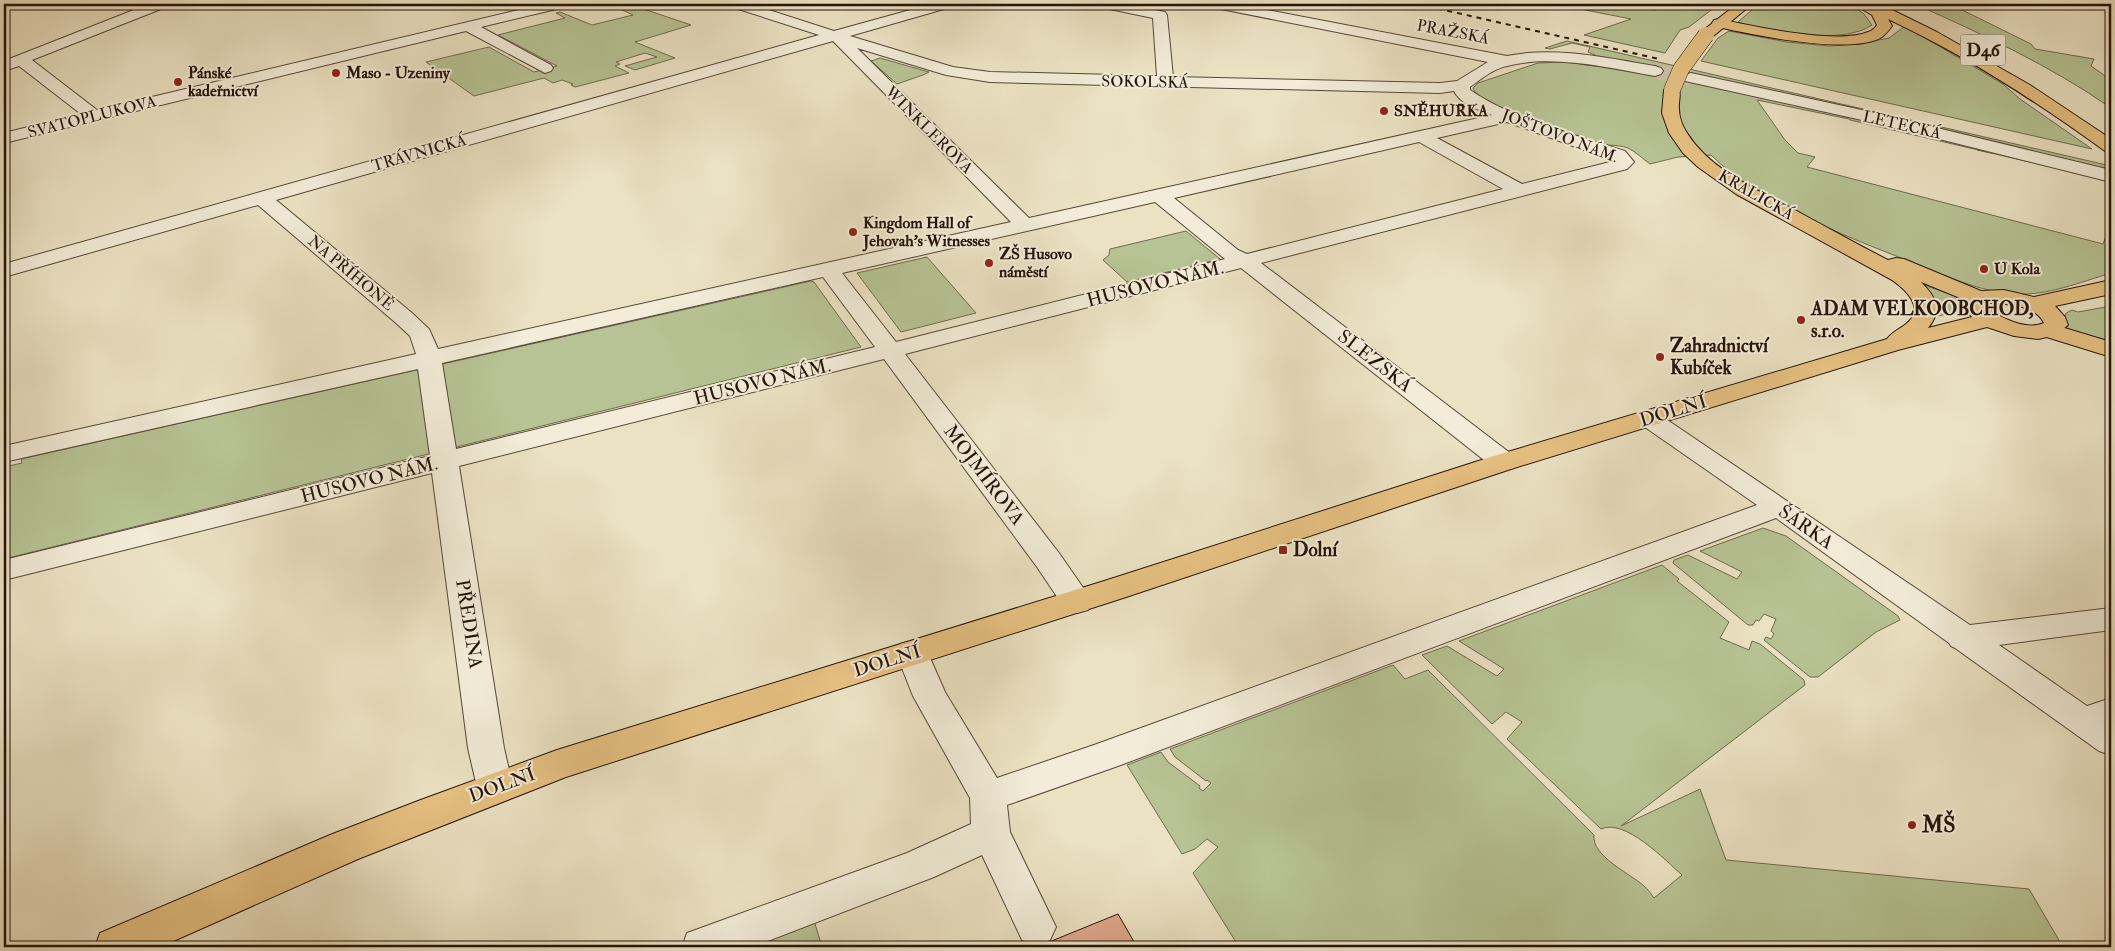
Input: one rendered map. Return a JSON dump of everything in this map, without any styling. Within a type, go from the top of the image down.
[{"type":"main road","name":"KRALICKÁ","points":[[1745,4],[1706,35],[1685,63],[1672,90],[1671,117],[1679,134],[1693,152],[1710,168],[1737,187],[1799,220],[1827,238],[1895,273],[1918,292],[1925,306],[1925,318],[1918,326],[1890,345]]},
{"type":"main road","points":[[1719,23],[1796,38],[1824,40],[1861,38],[1880,32],[1885,26],[1878,12],[1864,4]]},
{"type":"main road","name":"D46","points":[[1869,4],[1954,47],[2003,76],[2111,147]]},
{"type":"main road","name":"D46","points":[[1890,4],[1980,48],[2111,129]]},
{"type":"main road","points":[[1799,220],[1868,252],[1980,298],[2003,296],[2033,304],[2048,312],[2056,321],[2056,325],[2048,330]]},
{"type":"main road","points":[[2033,304],[2111,288]]},
{"type":"main road","points":[[1980,298],[1976,300],[1975,307],[1990,320],[2020,330],[2048,330],[2111,350]]},
{"type":"main road","name":"DOLNÍ","points":[[115,947],[344,847],[495,787],[567,762],[1076,602],[1504,462],[1890,345],[1990,320]]},
{"type":"street","points":[[4,66],[161,4]]},
{"type":"street","name":"SVATOPLUKOVA","points":[[4,138],[560,4]]},
{"type":"street","name":"SOKOLSKÁ","points":[[737,4],[935,67],[977,76],[1009,79],[1440,88],[1462,85]]},
{"type":"street","name":"TRÁVNICKÁ","points":[[4,271],[946,4]]},
{"type":"street","points":[[1105,4],[1165,12],[1165,82]]},
{"type":"street","name":"PRAŽSKÁ","points":[[1216,4],[1507,61]]},
{"type":"street","name":"PRAŽSKÁ","points":[[1248,4],[1525,59]]},
{"type":"street","points":[[467,26],[545,68]]},
{"type":"street","name":"WINKLEROVA","points":[[835,35],[1024,224]]},
{"type":"street","points":[[1462,85],[1496,64],[1525,59],[1578,60],[1655,71]]},
{"type":"street","points":[[20,60],[94,116]]},
{"type":"street","name":"LETECKÁ","points":[[1691,78],[1871,117],[2111,176]]},
{"type":"street","name":"JOŠTOVO NÁM.","points":[[1462,85],[1461,88],[1464,94],[1508,117],[1554,136],[1619,155],[1625,162],[1620,165]]},
{"type":"street","points":[[4,454],[429,357],[828,270],[1024,224],[1508,117]]},
{"type":"street","points":[[1422,137],[1519,190]]},
{"type":"street","name":"HUSOVO NÁM.","points":[[4,570],[888,351],[1620,165]]},
{"type":"street","name":"SLEZSKÁ","points":[[1159,195],[1230,254],[1245,261],[1504,462]]},
{"type":"street","name":"NA PŘÍHONĚ","points":[[262,198],[421,334],[429,357],[444,461]]},
{"type":"street","name":"MOJMÍROVA","points":[[828,270],[1048,560],[1076,602]]},
{"type":"street","name":"ŠÁRKA","points":[[1648,418],[1779,507],[1962,638],[2098,716],[2111,741]]},
{"type":"street","name":"PŘEDINA","points":[[444,461],[486,748],[495,787]]},
{"type":"street","points":[[702,947],[920,864],[990,815],[1114,753],[1779,507]]},
{"type":"street","points":[[1962,638],[2111,619]]},
{"type":"street","points":[[912,653],[930,696],[990,815],[1036,927]]},
{"type":"green space","points":[[609,4],[629,4],[691,25],[635,42],[675,58],[635,70],[625,66],[657,57],[645,53],[616,62],[620,64],[615,66],[629,73],[575,87],[571,85],[573,84],[562,80],[553,83],[544,78],[474,96],[426,62],[489,47],[534,72],[557,66],[498,35],[565,18],[556,13],[560,12],[592,25],[633,15]]},
{"type":"green space","points":[[1555,4],[1621,4],[1655,10],[1673,4],[1719,4],[1689,27],[1680,30],[1665,53],[1584,35],[1631,19]]},
{"type":"green space","points":[[1759,4],[1850,4],[1864,14],[1872,25],[1844,35],[1825,36],[1768,30],[1738,22]]},
{"type":"green space","points":[[1915,4],[1950,4],[2031,44],[2035,49],[2094,59],[2091,66],[2111,80],[2111,108],[2064,78],[1991,39]]},
{"type":"green space","points":[[1905,26],[2003,84],[2020,99],[2092,149],[1701,61],[1718,38],[1729,31],[1787,42],[1829,46],[1858,44],[1889,38]]},
{"type":"green space","points":[[1567,41],[2111,166],[2111,170],[1835,104],[1695,75],[1606,60],[1588,52],[1590,47],[1572,43],[1550,49],[1545,48]]},
{"type":"green space","points":[[880,58],[929,72],[897,84],[871,61]]},
{"type":"green space","points":[[1565,62],[1668,77],[1719,87],[1974,146],[1977,150],[1849,119],[1757,100],[1785,140],[1798,153],[1815,157],[1807,167],[2103,244],[2111,222],[2111,273],[2064,288],[2039,293],[2002,293],[1976,287],[1807,218],[1754,189],[1731,173],[1711,155],[1678,157],[1650,164],[1628,148],[1590,143],[1564,135],[1507,112],[1479,95],[1473,88],[1478,83],[1538,63]]},
{"type":"green space","points":[[1996,152],[2094,177],[1991,153]]},
{"type":"green space","points":[[1186,231],[1220,259],[1127,282],[1103,260],[1109,255],[1110,249]]},
{"type":"green space","points":[[927,257],[976,313],[901,332],[857,273]]},
{"type":"green space","points":[[811,281],[814,282],[861,347],[4,559],[4,467],[22,463],[21,459]]},
{"type":"green space","points":[[1921,284],[1953,295],[1963,302],[1965,307],[1961,311],[1938,316]]},
{"type":"green space","points":[[2111,306],[2111,345],[2067,330],[2066,313],[2072,310],[2078,312]]},
{"type":"green space","points":[[1763,528],[1786,536],[1898,616],[1900,620],[1876,632],[1818,677],[1810,677],[1764,640],[1766,637],[1771,639],[1774,634],[1771,631],[1776,619],[1764,614],[1759,621],[1756,620],[1753,625],[1748,625],[1673,563],[1674,560],[1688,555],[1737,579],[1742,572],[1700,551]]},
{"type":"green space","points":[[1662,565],[1679,579],[1677,581],[1729,622],[1720,638],[1749,650],[1752,641],[1760,644],[1804,680],[1805,685],[1621,826],[1700,789],[1726,860],[2029,889],[2063,947],[1239,947],[1193,873],[1218,847],[1207,839],[1195,849],[1182,854],[1127,765],[1161,752],[1168,762],[1200,786],[1199,788],[1203,791],[1211,783],[1175,757],[1170,749],[1393,665],[1405,679],[1428,670],[1594,835],[1595,843],[1605,857],[1638,881],[1654,898],[1682,875],[1644,842],[1633,835],[1621,829],[1611,827],[1601,829],[1507,739],[1522,722],[1506,712],[1492,724],[1422,655],[1447,646],[1497,676],[1504,669],[1459,641]]},
{"type":"green space","points":[[813,917],[822,947],[732,947]]},
{"type":"building","points":[[1118,914],[1137,947],[1038,947],[1049,942]]},
{"type":"tunnel","points":[[1655,71],[1691,78]]},
{"type":"railway","points":[[1418,4],[1659,59]]},
{"type":"place","name":"Maso - Uzeniny","points":[[336,73]]},
{"type":"place","name":"Pánské kadeřnictví","points":[[178,82]]},
{"type":"place","name":"SNĚHURKA","points":[[1384,111]]},
{"type":"place","name":"Kingdom Hall of Jehovah's Witnesses","points":[[853,232]]},
{"type":"place","name":"ZŠ Husovo náměstí","points":[[989,263]]},
{"type":"place","name":"U Kola","points":[[1984,269]]},
{"type":"place","name":"ADAM VELKOOBCHOD, s.r.o.","points":[[1801,320]]},
{"type":"place","name":"Zahradnictví Kubíček","points":[[1660,357]]},
{"type":"place","name":"Dolní","points":[[1283,550]]},
{"type":"place","name":"MŠ","points":[[1912,825]]}]
